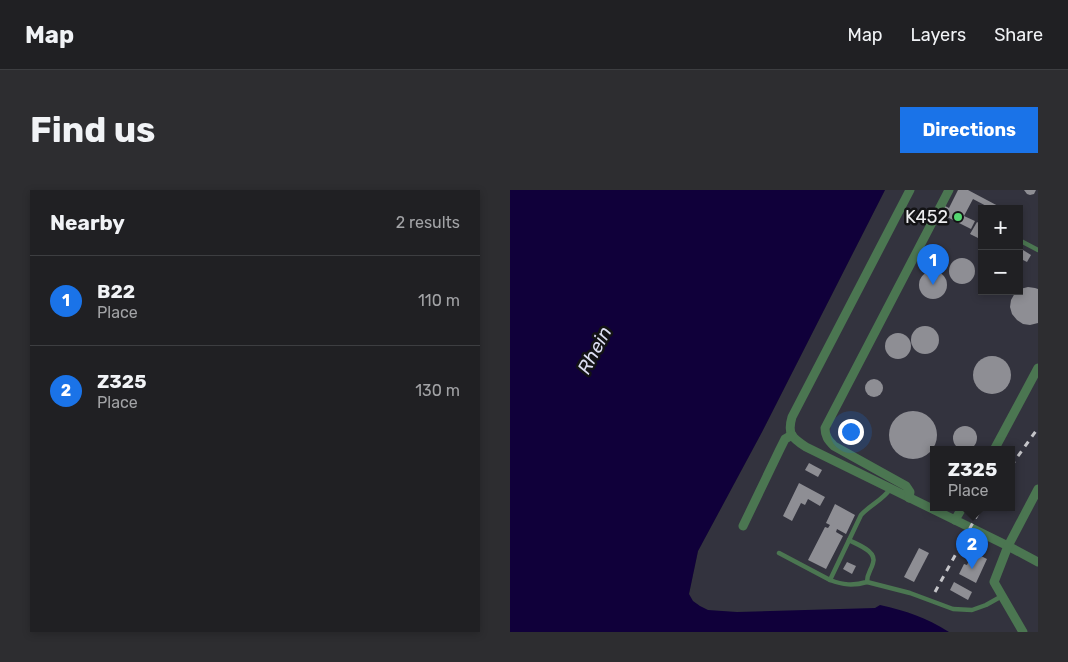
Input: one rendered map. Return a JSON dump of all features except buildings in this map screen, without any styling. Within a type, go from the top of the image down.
[{"type":"street","points":[[910,190],[789,426],[796,441],[806,447],[930,508]]},
{"type":"street","points":[[909,498],[910,492],[906,486],[834,446],[825,434],[825,428],[949,190]]},
{"type":"street","points":[[996,446],[1038,368]]},
{"type":"street","points":[[743,526],[785,439],[792,435]]},
{"type":"street","points":[[1023,632],[994,582],[1008,546],[1038,489]]},
{"type":"street","points":[[936,511],[1038,562]]},
{"type":"street","points":[[955,520],[960,511]]},
{"type":"lane","points":[[1023,242],[1038,250]]},
{"type":"lane","points":[[830,580],[861,515],[886,495],[890,489]]},
{"type":"lane","points":[[849,540],[865,548],[872,555],[874,562],[867,575],[867,582]]},
{"type":"lane","points":[[779,553],[841,584],[857,585],[867,582],[910,593],[953,609],[972,610],[1002,596]]},
{"type":"shaded area","points":[[885,190],[1038,190],[1038,632],[690,632],[689,594],[698,551],[762,432]]},
{"type":"water","name":"Rhein","points":[[510,190],[885,190],[762,432],[698,551],[689,594],[693,601],[708,610],[737,612],[875,608],[880,605],[916,615],[949,632],[510,632]]},
{"type":"railway","points":[[1015,460],[1038,428]]},
{"type":"railway","points":[[935,592],[979,511]]},
{"type":"place","name":"K452","points":[[958,217]]},
{"type":"place","name":"B22","points":[[933,285]]},
{"type":"place","name":"Z325","points":[[972,569]]}]
